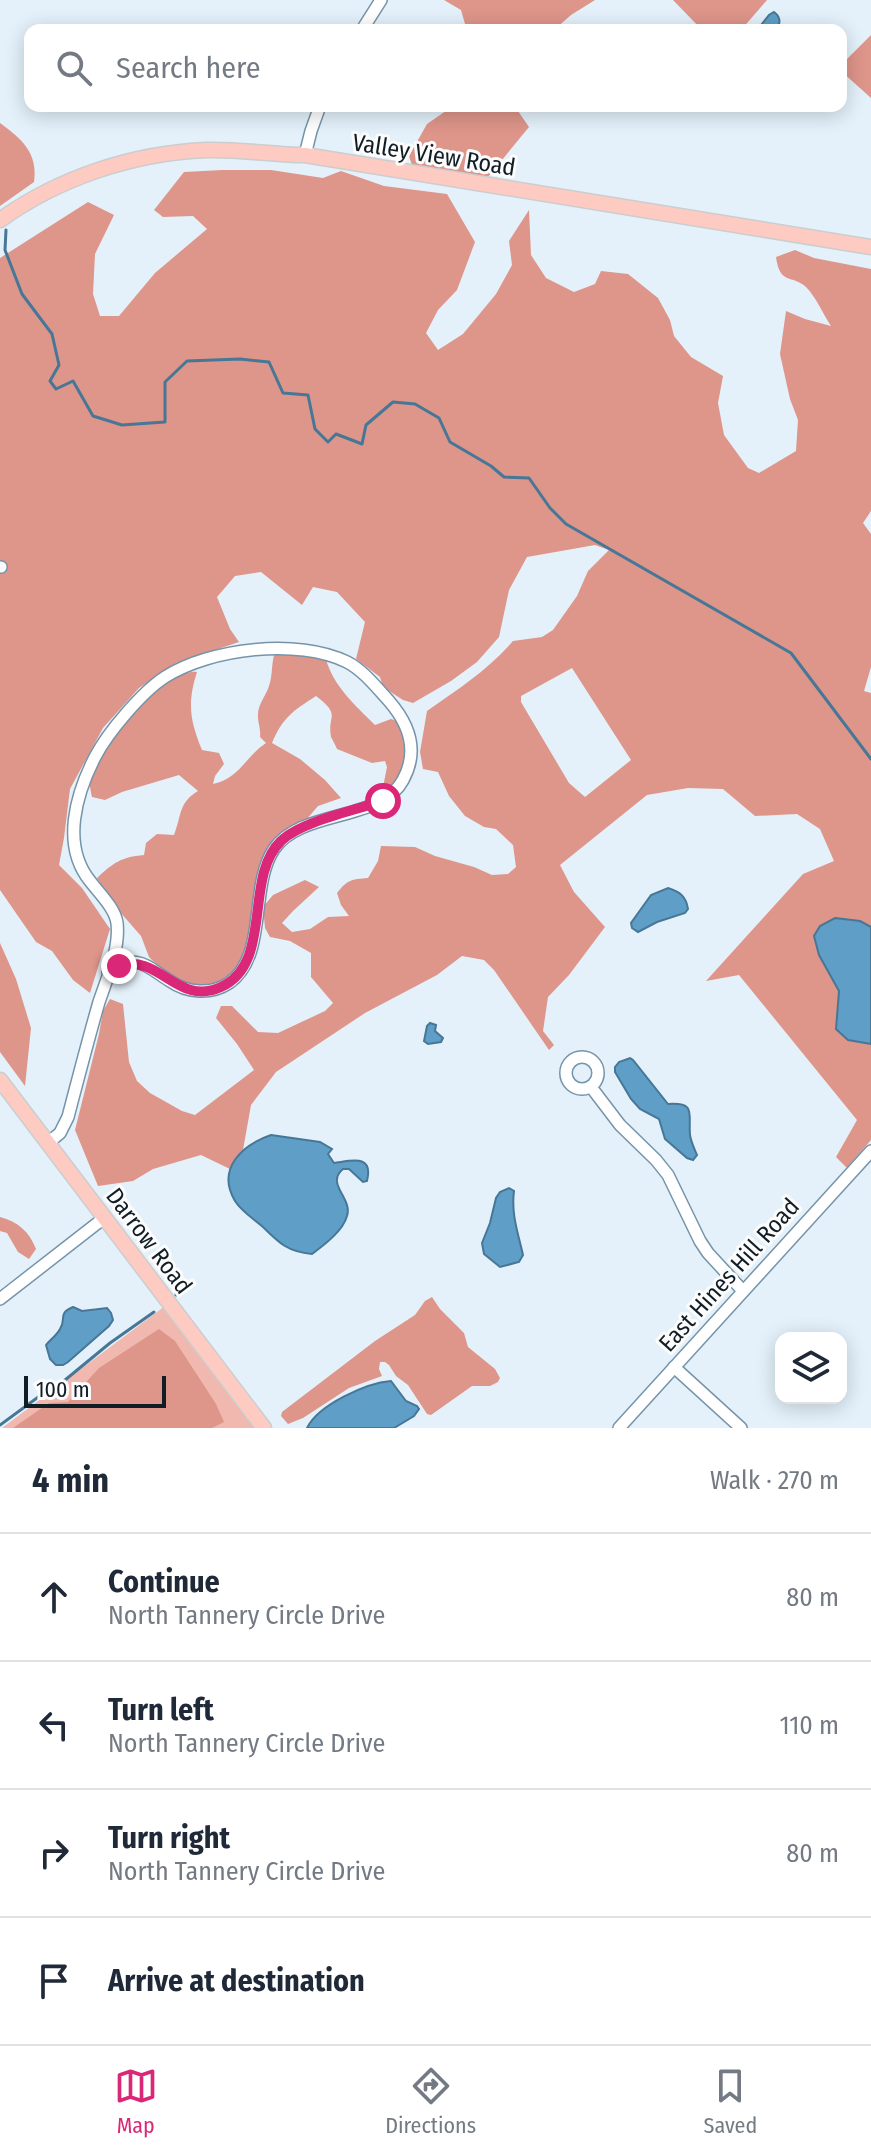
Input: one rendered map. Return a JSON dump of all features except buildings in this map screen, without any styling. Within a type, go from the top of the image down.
[{"type":"main road","name":"Valley View Road","points":[[0,220],[43,194],[101,169],[164,154],[209,150],[305,155],[871,247]]},
{"type":"main road","name":"Darrow Road","points":[[0,1080],[264,1428]]},
{"type":"street","points":[[366,24],[381,0]]},
{"type":"street","points":[[305,155],[318,112]]},
{"type":"street","points":[[48,1143],[60,1133],[68,1117],[108,972],[114,953],[117,922],[83,872],[76,855],[74,823],[80,793],[101,746],[152,687],[164,678],[207,659],[280,649],[303,650],[349,663],[360,671],[395,708],[411,737],[409,767],[395,792],[383,801],[298,829],[283,838],[265,870],[247,961],[239,975],[224,986],[205,991],[184,988],[173,984],[154,968],[137,963],[119,966],[108,972]]},
{"type":"street","points":[[591,1087],[620,1125],[668,1175],[700,1241],[743,1291]]},
{"type":"street","name":"East Hines Hill Road","points":[[619,1428],[871,1151]]},
{"type":"street","points":[[0,1299],[104,1218]]},
{"type":"street","points":[[674,1367],[741,1428]]},
{"type":"shaded area","points":[[444,0],[595,0],[561,24],[465,24],[461,10]]},
{"type":"shaded area","points":[[673,0],[767,0],[746,24],[696,24]]},
{"type":"shaded area","points":[[871,35],[871,98],[847,76],[847,59]]},
{"type":"shaded area","points":[[444,112],[519,112],[529,127],[488,177],[412,165],[409,156],[427,124]]},
{"type":"shaded area","points":[[0,123],[27,148],[35,172],[34,182],[0,206]]},
{"type":"shaded area","points":[[271,170],[323,178],[341,171],[384,186],[447,194],[475,242],[457,290],[438,310],[426,333],[438,350],[463,334],[496,294],[512,265],[509,241],[529,210],[531,255],[546,278],[574,292],[595,284],[601,271],[628,274],[658,298],[670,320],[674,336],[691,357],[723,376],[718,403],[724,435],[748,468],[759,473],[796,451],[798,420],[780,354],[786,311],[831,326],[806,287],[780,272],[776,257],[795,250],[814,258],[871,269],[871,511],[863,523],[871,534],[871,667],[864,691],[871,693],[871,1140],[847,1168],[836,1157],[857,1120],[739,975],[706,981],[803,874],[834,861],[820,829],[797,814],[755,816],[723,789],[688,788],[647,795],[560,865],[574,892],[605,927],[548,997],[543,1031],[554,1045],[549,1050],[494,970],[484,960],[462,956],[437,975],[365,1013],[276,1072],[251,1105],[243,1150],[230,1169],[201,1155],[153,1169],[133,1181],[98,1186],[75,1130],[103,1011],[110,999],[123,1004],[129,1062],[137,1081],[150,1093],[195,1115],[254,1070],[216,1018],[221,1006],[232,1006],[258,1032],[278,1033],[325,1011],[333,1003],[311,977],[311,953],[290,941],[270,937],[265,928],[263,907],[273,895],[305,880],[319,887],[282,923],[292,932],[310,929],[328,917],[349,916],[337,893],[350,881],[368,878],[378,861],[381,846],[415,847],[492,875],[508,874],[516,867],[513,845],[496,829],[484,827],[465,816],[449,796],[438,772],[423,769],[420,752],[427,711],[483,670],[513,641],[542,637],[553,630],[577,596],[588,571],[609,550],[595,545],[527,557],[509,590],[499,637],[477,662],[413,703],[383,687],[380,677],[356,659],[365,622],[337,592],[313,587],[302,605],[261,572],[235,576],[217,597],[239,642],[176,663],[139,688],[103,728],[70,789],[59,865],[82,888],[110,929],[90,993],[73,980],[52,951],[36,942],[0,890],[0,258],[88,202],[114,215],[95,254],[93,294],[100,316],[119,316],[155,273],[207,229],[193,216],[163,217],[154,210],[184,172]],"holes":[[[572,668],[631,760],[585,797],[569,783],[521,702],[521,696]]]},
{"type":"shaded area","points":[[275,652],[314,655],[326,660],[340,688],[375,725],[391,719],[400,722],[408,742],[400,775],[391,789],[383,787],[387,767],[385,761],[372,763],[337,749],[331,737],[331,712],[316,696],[285,721],[272,743],[300,759],[341,798],[318,806],[306,820],[289,828],[275,840],[264,856],[250,937],[242,964],[228,979],[213,987],[199,988],[163,971],[149,957],[141,936],[113,904],[97,878],[118,862],[144,855],[146,843],[157,834],[174,835],[184,805],[198,791],[179,775],[105,800],[92,797],[90,779],[104,749],[133,712],[168,682],[197,672],[191,703],[195,730],[202,750],[219,753],[224,764],[213,784],[230,777],[266,743],[260,737],[258,713],[268,690]]},
{"type":"shaded area","points":[[0,943],[16,979],[31,1028],[25,1086],[0,1052]]},
{"type":"shaded area","points":[[0,1217],[17,1225],[30,1237],[36,1249],[29,1259],[18,1252],[7,1233],[0,1231]]},
{"type":"shaded area","points":[[432,1297],[464,1333],[468,1347],[495,1369],[500,1378],[498,1382],[490,1386],[472,1386],[431,1415],[427,1414],[408,1385],[396,1376],[389,1365],[380,1362],[382,1376],[349,1388],[303,1418],[288,1424],[281,1416],[282,1412],[375,1341],[415,1315]]},
{"type":"shaded area","points":[[169,1303],[264,1428],[2,1428]]},
{"type":"shaded area","points":[[159,1329],[175,1341],[216,1404],[224,1422],[212,1428],[13,1428],[49,1403],[68,1402],[99,1368]]},
{"type":"water","points":[[774,12],[779,24],[762,24]]},
{"type":"water","points":[[668,888],[684,898],[688,909],[685,913],[638,932],[632,928],[631,923],[651,895]]},
{"type":"water","points":[[835,918],[860,921],[871,927],[871,1044],[848,1040],[836,1029],[839,991],[819,955],[814,936],[820,926]]},
{"type":"water","points":[[430,1023],[436,1025],[435,1031],[443,1038],[441,1042],[428,1044],[424,1041]]},
{"type":"water","points":[[630,1058],[668,1104],[687,1107],[690,1138],[697,1155],[693,1160],[665,1139],[659,1119],[640,1109],[631,1099],[615,1072],[619,1062]]},
{"type":"water","points":[[271,1135],[320,1142],[332,1149],[328,1154],[334,1163],[353,1160],[364,1162],[367,1166],[367,1181],[363,1182],[349,1169],[343,1169],[338,1175],[338,1186],[348,1209],[347,1216],[337,1232],[312,1254],[290,1249],[279,1242],[241,1209],[230,1189],[230,1169],[235,1160],[250,1145]]},
{"type":"water","points":[[509,1188],[514,1191],[514,1216],[523,1255],[519,1262],[500,1267],[484,1254],[482,1243],[496,1198]]},
{"type":"water","points":[[73,1307],[82,1311],[107,1308],[113,1320],[68,1362],[56,1365],[50,1359],[46,1345],[60,1329],[65,1312]]},
{"type":"water","points":[[391,1381],[406,1401],[419,1409],[414,1416],[394,1428],[307,1428],[321,1411],[344,1397]]},
{"type":"waterway","points":[[6,230],[5,250],[22,294],[52,334],[59,365],[50,381],[56,389],[73,381],[93,416],[122,425],[165,422],[165,382],[187,361],[240,359],[269,362],[283,393],[308,395],[315,429],[328,442],[336,434],[362,444],[366,425],[393,402],[415,404],[439,418],[450,442],[504,477],[529,478],[550,508],[566,524],[791,653],[871,759]]},
{"type":"waterway","points":[[173,1282],[176,1295]]},
{"type":"waterway","points":[[0,1425],[59,1385],[154,1312]]},
{"type":"route","points":[[119,966],[129,963],[154,968],[173,984],[193,990],[215,990],[224,986],[239,975],[247,961],[265,870],[276,846],[298,829],[383,801]]}]
